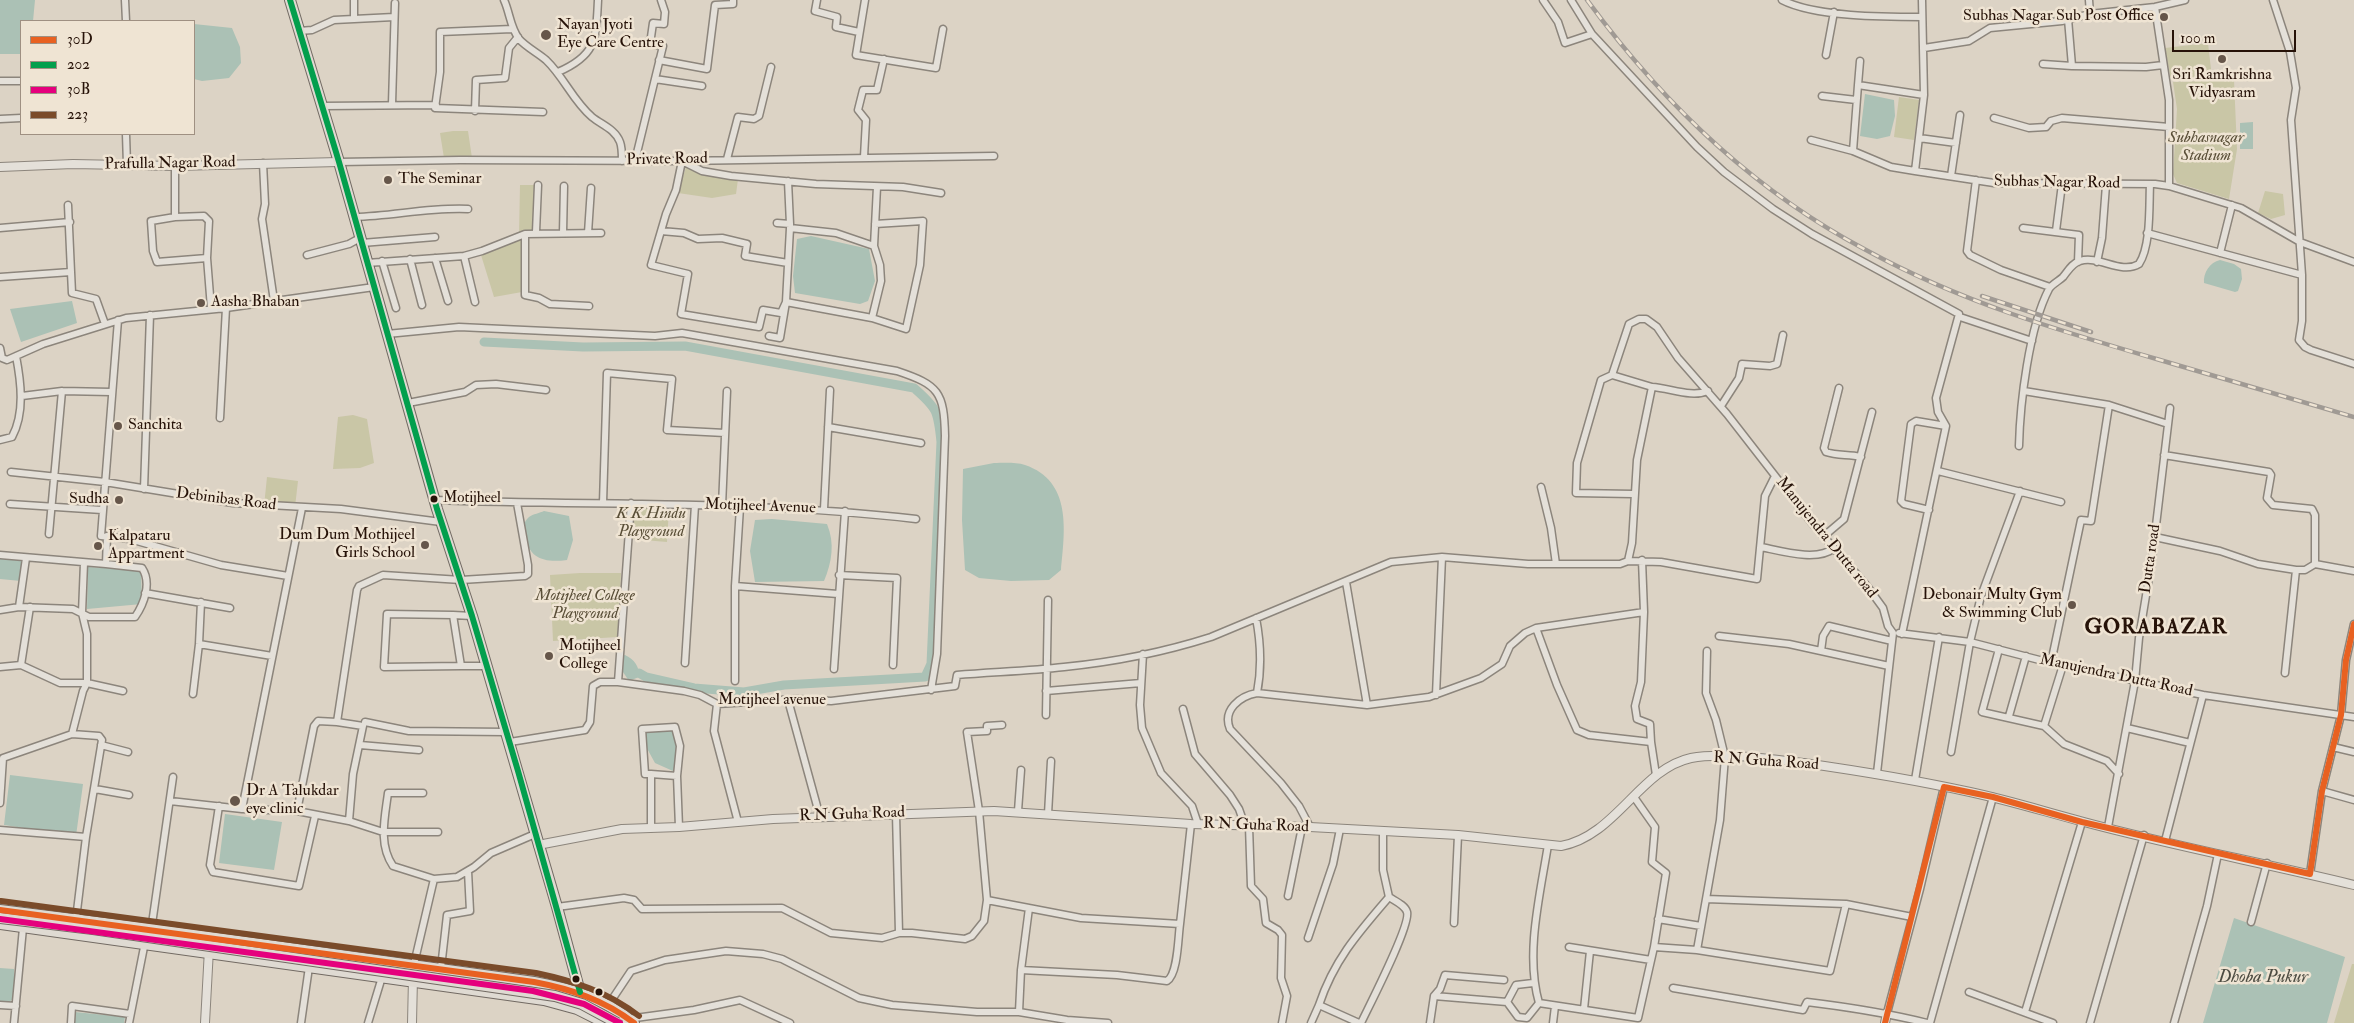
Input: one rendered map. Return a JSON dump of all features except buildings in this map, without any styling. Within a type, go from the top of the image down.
[{"type":"main road","points":[[290,0],[340,162],[441,522],[461,580],[510,742],[580,992],[578,1009]]},
{"type":"main road","points":[[0,910],[414,964],[534,982],[580,992],[609,1004],[629,1022]]},
{"type":"main road","points":[[0,918],[112,932],[555,996],[582,1004],[618,1023]]},
{"type":"main road","points":[[0,924],[544,1000],[578,1009],[605,1023]]},
{"type":"street","points":[[125,0],[126,20]]},
{"type":"street","points":[[354,0],[354,19]]},
{"type":"street","points":[[504,0],[512,29],[518,37],[558,72],[577,102],[592,117],[614,133],[621,143],[622,161]]},
{"type":"street","points":[[558,72],[575,65],[591,49],[596,26],[598,0]]},
{"type":"street","points":[[634,161],[663,46],[650,44],[653,23],[664,24],[665,12],[661,0]]},
{"type":"street","points":[[659,60],[708,69],[715,5],[733,4],[733,0]]},
{"type":"street","points":[[817,0],[815,11],[837,17],[836,27],[859,32]]},
{"type":"street","points":[[865,0],[856,55],[936,68],[943,29]]},
{"type":"street","points":[[1543,0],[1558,22],[1565,43],[1592,34]]},
{"type":"street","points":[[1571,0],[1592,34],[1697,147],[1747,190],[1812,234],[1957,311],[1960,317],[1936,398],[1938,412],[1946,426],[1902,634]]},
{"type":"street","points":[[1782,0],[1789,4],[1881,18],[1922,17]]},
{"type":"street","points":[[1915,171],[1924,95],[1922,0]]},
{"type":"street","points":[[2088,0],[2090,14]]},
{"type":"street","points":[[1924,48],[1969,41],[1990,28],[2068,19],[2185,0]]},
{"type":"street","points":[[2273,0],[2290,52],[2296,88],[2292,120],[2302,275],[2300,340],[2305,348],[2354,364]]},
{"type":"street","points":[[392,104],[395,3]]},
{"type":"street","points":[[2157,4],[2163,65],[2169,100],[2169,186]]},
{"type":"street","points":[[1826,55],[1834,12]]},
{"type":"street","points":[[299,31],[312,30],[334,20],[394,17]]},
{"type":"street","points":[[2068,19],[2072,66]]},
{"type":"street","points":[[512,29],[440,32],[435,108],[543,112]]},
{"type":"street","points":[[476,111],[476,80],[504,78],[509,48],[518,37]]},
{"type":"street","points":[[864,157],[866,120],[858,110],[863,90],[877,90],[884,59]]},
{"type":"street","points":[[1853,151],[1860,61]]},
{"type":"street","points":[[2043,64],[2146,67],[2163,65]]},
{"type":"street","points":[[727,159],[738,118],[754,119],[759,116],[771,67]]},
{"type":"street","points":[[655,79],[702,86]]},
{"type":"street","points":[[0,81],[20,81]]},
{"type":"street","points":[[1858,85],[1924,95]]},
{"type":"street","points":[[1822,96],[1856,100]]},
{"type":"street","points":[[323,106],[352,108],[392,104],[436,105]]},
{"type":"street","points":[[1951,176],[1960,115]]},
{"type":"street","points":[[0,118],[20,118]]},
{"type":"street","points":[[1994,118],[2029,128],[2046,127],[2051,121],[2062,118],[2169,127]]},
{"type":"street","points":[[126,135],[127,166]]},
{"type":"street","points":[[1920,138],[1956,143]]},
{"type":"street","name":"Subhas Nagar Road","points":[[1811,140],[1853,151],[1891,167],[1994,183],[2150,184],[2169,186],[2232,205],[2261,218],[2280,232],[2300,242],[2354,262]]},
{"type":"street","name":"Private Road","points":[[340,162],[682,161],[994,156]]},
{"type":"street","points":[[786,302],[781,314],[763,310],[759,327],[681,314],[688,274],[651,265],[676,190],[682,161],[702,172],[788,181],[927,190],[941,193]]},
{"type":"street","name":"Prafulla Nagar Road","points":[[0,167],[73,164],[175,166],[340,162]]},
{"type":"street","points":[[263,163],[265,204],[262,219],[274,301]]},
{"type":"street","points":[[175,166],[176,217]]},
{"type":"street","points":[[1976,180],[1967,251],[1970,255],[2001,270],[2050,287]]},
{"type":"street","points":[[769,336],[780,338],[786,302],[790,226],[788,181]]},
{"type":"street","points":[[2056,231],[2062,184]]},
{"type":"street","points":[[2019,446],[2020,410],[2035,324],[2050,287],[2078,262],[2097,262],[2136,267],[2142,260],[2147,233],[2150,184]]},
{"type":"street","points":[[536,232],[538,185]]},
{"type":"street","points":[[2097,262],[2102,238],[2106,185]]},
{"type":"street","points":[[563,233],[564,186]]},
{"type":"street","points":[[872,318],[879,297],[881,280],[880,265],[874,246],[877,187]]},
{"type":"street","points":[[588,233],[591,188]]},
{"type":"street","points":[[68,205],[72,292],[96,299],[105,324]]},
{"type":"street","points":[[2220,253],[2232,205]]},
{"type":"street","points":[[355,217],[423,212],[441,208],[468,209]]},
{"type":"street","points":[[207,258],[157,262],[153,251],[151,221],[176,217],[208,218],[210,238],[207,258],[210,308]]},
{"type":"street","points":[[786,302],[872,318],[906,329],[920,264],[923,220],[875,224]]},
{"type":"street","points":[[0,228],[70,222]]},
{"type":"street","points":[[777,223],[836,233],[874,246]]},
{"type":"street","points":[[2023,228],[2079,235],[2078,262]]},
{"type":"street","points":[[661,231],[684,233],[698,239],[711,240],[722,238],[747,244],[745,256],[788,263]]},
{"type":"street","points":[[367,262],[464,256],[482,252],[525,234],[536,232],[601,233]]},
{"type":"street","points":[[2147,233],[2302,275]]},
{"type":"street","points":[[525,234],[525,295],[539,298],[550,304],[589,306]]},
{"type":"street","points":[[307,255],[361,241],[435,237]]},
{"type":"street","points":[[464,256],[476,302]]},
{"type":"street","points":[[435,258],[448,301]]},
{"type":"street","points":[[410,259],[422,305]]},
{"type":"street","points":[[382,261],[396,308]]},
{"type":"street","points":[[0,277],[72,272]]},
{"type":"street","points":[[0,348],[4,360],[43,344],[118,320],[210,308],[226,308],[374,287]]},
{"type":"street","points":[[220,418],[226,308]]},
{"type":"street","points":[[144,489],[150,315]]},
{"type":"street","points":[[1960,317],[2032,341]]},
{"type":"street","name":"Manujendra Dutta road","points":[[1612,375],[1628,324],[1639,318],[1646,319],[1657,327],[1678,358],[1721,406],[1775,476],[1883,608],[1888,626],[1893,633],[1876,773]]},
{"type":"street","points":[[118,320],[100,536],[130,539],[221,565],[288,576]]},
{"type":"street","points":[[387,334],[459,327],[656,336],[682,332],[897,371],[932,386],[941,397],[944,410],[945,436],[937,654],[932,690]]},
{"type":"street","points":[[1721,406],[1739,378],[1742,364],[1770,366],[1777,364],[1783,336]]},
{"type":"street","points":[[0,440],[12,437],[15,431],[22,396],[16,356]]},
{"type":"street","points":[[603,503],[607,373],[672,379],[668,430],[725,433]]},
{"type":"street","points":[[1633,494],[1576,493],[1577,464],[1601,380],[1612,375],[1652,387],[1691,393],[1708,391]]},
{"type":"street","points":[[408,404],[464,392],[476,385],[496,384],[546,390]]},
{"type":"street","points":[[1628,561],[1632,543],[1633,494],[1637,460],[1652,387]]},
{"type":"street","points":[[1840,388],[1824,448],[1826,452],[1838,456],[1844,453],[1861,457]]},
{"type":"street","points":[[824,509],[830,390]]},
{"type":"street","points":[[22,396],[62,391],[112,392]]},
{"type":"street","points":[[48,534],[62,391]]},
{"type":"street","points":[[722,506],[727,391]]},
{"type":"street","points":[[2024,391],[2109,405],[2168,424]]},
{"type":"street","points":[[2051,663],[2081,520],[2092,520],[2109,405]]},
{"type":"street","name":"Dutta road","points":[[2108,827],[2135,681],[2138,638],[2155,537],[2170,408]]},
{"type":"street","points":[[1824,536],[1844,519],[1872,412]]},
{"type":"street","points":[[1929,510],[1904,504],[1901,501],[1911,424],[1916,421],[1946,426]]},
{"type":"street","points":[[828,427],[921,443]]},
{"type":"street","points":[[2164,455],[2269,472],[2271,475],[2267,498],[2270,502],[2312,509],[2315,515],[2315,564]]},
{"type":"street","points":[[1938,471],[2061,502]]},
{"type":"street","name":"Debinibas Road","points":[[11,472],[104,482],[233,503],[341,509],[441,522]]},
{"type":"street","points":[[1046,668],[1122,659],[1211,637],[1391,562],[1442,557],[1528,564],[1620,564],[1628,561],[1642,560],[1757,579],[1766,496],[1775,476]]},
{"type":"street","points":[[1541,487],[1552,528],[1556,564]]},
{"type":"street","points":[[1951,752],[1970,642],[1981,596],[2020,491]]},
{"type":"street","name":"Motijheel Avenue","points":[[435,500],[517,503],[631,503],[824,509],[916,519]]},
{"type":"street","points":[[338,722],[356,590],[359,586],[383,575],[461,580],[514,578],[528,574],[517,503]]},
{"type":"street","points":[[618,682],[631,503]]},
{"type":"street","points":[[10,504],[102,510]]},
{"type":"street","points":[[685,664],[695,505]]},
{"type":"street","points":[[735,681],[735,586],[740,507]]},
{"type":"street","points":[[242,809],[302,508]]},
{"type":"street","points":[[834,669],[839,575],[845,511]]},
{"type":"street","points":[[106,564],[107,536]]},
{"type":"street","points":[[2155,537],[2220,551],[2258,564],[2296,570],[2305,570],[2315,564],[2354,571]]},
{"type":"street","points":[[1761,547],[1811,555],[1822,555],[1834,548]]},
{"type":"street","points":[[0,554],[142,568],[146,573],[146,593],[143,605],[135,617],[89,617],[74,609],[19,607],[0,610]]},
{"type":"street","points":[[1436,694],[1442,557]]},
{"type":"street","points":[[19,607],[26,558]]},
{"type":"street","points":[[1642,560],[1644,612],[1641,682],[1635,711],[1637,719],[1650,724],[1656,775]]},
{"type":"street","points":[[72,734],[88,684],[87,634],[82,613],[84,563]]},
{"type":"street","points":[[2285,673],[2296,570]]},
{"type":"street","points":[[839,575],[897,578],[893,664]]},
{"type":"street","points":[[1346,582],[1367,705]]},
{"type":"street","points":[[735,586],[838,594]]},
{"type":"street","points":[[146,593],[230,608]]},
{"type":"street","points":[[1046,714],[1048,600]]},
{"type":"street","points":[[193,694],[199,644],[201,602]]},
{"type":"street","points":[[21,665],[30,607]]},
{"type":"street","points":[[1288,896],[1306,827],[1300,806],[1281,783],[1235,736],[1228,724],[1227,718],[1232,706],[1248,694],[1257,693],[1367,705],[1436,694],[1481,678],[1502,664],[1510,646],[1525,633],[1536,628],[1644,612]]},
{"type":"street","points":[[472,616],[387,614],[383,665],[386,668],[487,666]]},
{"type":"street","points":[[453,615],[461,666]]},
{"type":"street","points":[[1256,618],[1261,645],[1261,672],[1257,693]]},
{"type":"street","points":[[2310,874],[2322,791],[2341,714],[2346,660],[2354,624]]},
{"type":"street","points":[[1821,651],[1823,636],[1829,626],[1892,641]]},
{"type":"street","points":[[1536,628],[1557,685],[1577,730],[1589,735],[1651,742]]},
{"type":"street","name":"Manujendra Dutta Road","points":[[1893,633],[1970,642],[2051,663],[2203,695],[2354,717]]},
{"type":"street","points":[[1719,636],[1789,644],[1889,666]]},
{"type":"street","points":[[1915,780],[1939,637]]},
{"type":"street","points":[[199,644],[272,656]]},
{"type":"street","points":[[1999,649],[1982,712],[2009,716],[2044,726],[2064,744],[2107,761],[2119,774]]},
{"type":"street","points":[[1697,950],[1720,820],[1725,757],[1716,720],[1706,693],[1707,651]]},
{"type":"street","points":[[1021,970],[1117,975],[1167,981],[1171,979],[1175,964],[1194,824],[1192,806],[1161,773],[1148,747],[1142,728],[1140,683],[1143,654]]},
{"type":"street","points":[[2009,716],[2026,656]]},
{"type":"street","points":[[2346,660],[2354,661]]},
{"type":"street","points":[[0,667],[21,665],[60,683],[88,684],[123,691]]},
{"type":"street","points":[[2044,726],[2063,665]]},
{"type":"street","name":"Motijheel avenue","points":[[510,742],[585,730],[590,722],[593,686],[600,682],[618,682],[684,691],[700,695],[717,704],[788,700],[831,701],[955,686],[957,675],[1046,668]]},
{"type":"street","points":[[1046,691],[1140,683]]},
{"type":"street","points":[[2165,841],[2203,695]]},
{"type":"street","points":[[788,700],[820,817]]},
{"type":"street","points":[[717,704],[714,731],[738,822]]},
{"type":"street","points":[[1183,709],[1195,754],[1230,795],[1247,826],[1251,886],[1262,899],[1266,924],[1278,930],[1282,935],[1281,978],[1287,996],[1282,1023]]},
{"type":"street","points":[[297,812],[314,726],[318,721],[362,726],[353,774],[349,821]]},
{"type":"street","points":[[365,722],[409,731],[506,732]]},
{"type":"street","points":[[557,907],[624,898],[634,900],[642,910],[782,908],[832,934],[882,938],[899,933],[965,939],[972,936],[984,921],[987,900],[979,811],[967,732],[987,731],[987,726],[1002,725]]},
{"type":"street","points":[[677,776],[645,774],[642,729],[675,727],[680,746],[677,776],[679,827]]},
{"type":"street","points":[[2127,728],[2190,744]]},
{"type":"street","points":[[0,803],[3,758],[72,734],[99,736],[102,740],[86,837],[76,919]]},
{"type":"street","points":[[360,744],[419,750]]},
{"type":"street","points":[[101,745],[128,752]]},
{"type":"street","points":[[2333,747],[2354,752]]},
{"type":"street","name":"R N Guha Road","points":[[536,839],[608,831],[820,817],[1018,811],[1194,824],[1306,827],[1458,835],[1548,845],[1574,843],[1585,838],[1634,797],[1656,775],[1690,758],[1725,757],[1761,758],[1915,780],[1993,797],[2082,822],[2144,835],[2218,854],[2267,863],[2354,885]]},
{"type":"street","points":[[1048,814],[1051,761]]},
{"type":"street","points":[[1018,811],[1021,770]]},
{"type":"street","points":[[651,774],[652,828]]},
{"type":"street","points":[[129,1023],[143,944],[153,929],[173,777]]},
{"type":"street","points":[[1885,1023],[1944,787]]},
{"type":"street","points":[[95,789],[129,795]]},
{"type":"street","points":[[2322,791],[2354,800]]},
{"type":"street","points":[[423,793],[388,793],[383,832],[389,860],[393,866],[434,879],[456,877],[468,871],[491,853],[536,839]]},
{"type":"street","points":[[1539,1003],[1584,1009],[1637,1021],[1654,947],[1666,873],[1652,862],[1655,828],[1634,797]]},
{"type":"street","points":[[1673,988],[1803,1010],[1807,1002],[1887,1013],[1929,1023],[1993,797]]},
{"type":"street","points":[[170,801],[242,809],[297,812],[349,821],[383,832],[438,832]]},
{"type":"street","points":[[219,806],[210,865],[213,872],[299,886],[315,816]]},
{"type":"street","points":[[896,814],[899,933]]},
{"type":"street","points":[[2025,1012],[2082,822]]},
{"type":"street","points":[[1308,938],[1333,864],[1340,829]]},
{"type":"street","points":[[0,830],[86,837]]},
{"type":"street","points":[[1319,1005],[1360,1023],[1401,936],[1407,918],[1407,911],[1389,897],[1383,870],[1383,832]]},
{"type":"street","points":[[1454,923],[1458,835]]},
{"type":"street","points":[[2090,1023],[2144,835]]},
{"type":"street","points":[[1539,1003],[1533,983],[1533,956],[1548,845]]},
{"type":"street","points":[[2174,1023],[2207,906],[2218,854]]},
{"type":"street","points":[[2251,922],[2267,863]]},
{"type":"street","points":[[441,968],[447,915],[470,911],[468,871]]},
{"type":"street","points":[[412,1023],[414,964],[434,879]]},
{"type":"street","points":[[1311,1023],[1328,978],[1358,932],[1389,897]]},
{"type":"street","points":[[1706,899],[1846,904],[1912,917]]},
{"type":"street","points":[[987,900],[1081,918],[1180,924]]},
{"type":"street","points":[[1654,947],[1697,950],[1830,971],[1846,904]]},
{"type":"street","points":[[1019,1012],[1021,970],[1030,908]]},
{"type":"street","points":[[1658,918],[1701,926]]},
{"type":"street","points":[[14,1023],[23,928]]},
{"type":"street","points":[[205,1023],[210,953],[206,938]]},
{"type":"street","points":[[1569,948],[1651,960]]},
{"type":"street","points":[[609,1004],[628,973],[636,969],[666,960],[726,951],[763,954],[782,959],[859,998],[892,1005],[978,1012],[1019,1012],[1067,1022],[1108,1023]]},
{"type":"street","points":[[1584,1009],[1590,952]]},
{"type":"street","points":[[301,1023],[309,967]]},
{"type":"street","points":[[1430,1023],[1434,996],[1440,989],[1445,974],[1504,980]]},
{"type":"street","points":[[368,1023],[382,977]]},
{"type":"street","points":[[1507,1002],[1516,985],[1533,983]]},
{"type":"street","points":[[1969,992],[2053,1023]]},
{"type":"street","points":[[1434,996],[1507,1002],[1518,1017],[1527,1020],[1539,1003]]},
{"type":"street","points":[[629,1022],[740,1000],[790,1023]]},
{"type":"street","points":[[0,1005],[16,1006]]},
{"type":"street","points":[[70,1023],[72,1006],[130,1014]]},
{"type":"street","points":[[1553,1023],[1555,1006]]},
{"type":"green space","points":[[2208,43],[2212,78],[2171,80],[2165,48]]},
{"type":"green space","name":"Subhasnagar Stadium","points":[[2234,80],[2237,149],[2229,199],[2177,183],[2173,174],[2177,109],[2173,82]]},
{"type":"green space","points":[[1899,97],[1919,100],[1914,140],[1894,137]]},
{"type":"green space","points":[[468,131],[472,158],[444,158],[440,133]]},
{"type":"green space","points":[[686,167],[701,174],[738,179],[736,194],[712,198],[678,193]]},
{"type":"green space","points":[[520,185],[538,185],[536,231],[519,237]]},
{"type":"green space","points":[[2265,191],[2283,194],[2285,215],[2271,219],[2258,213]]},
{"type":"green space","points":[[522,238],[522,292],[494,297],[481,255]]},
{"type":"green space","points":[[353,415],[367,419],[374,463],[360,468],[333,469],[338,417]]},
{"type":"green space","points":[[267,477],[298,481],[295,507],[264,506]]},
{"type":"green space","name":"K K Hindu Playground","points":[[635,506],[669,508],[667,542],[632,539]]},
{"type":"green space","name":"Motijheel College Playground","points":[[621,573],[618,637],[553,641],[550,575]]},
{"type":"green space","points":[[2352,964],[2354,964],[2354,1023],[2334,1023]]},
{"type":"water","points":[[0,0],[35,0],[33,20],[20,20],[20,54],[0,54]]},
{"type":"water","points":[[195,24],[232,28],[240,47],[241,63],[229,78],[202,81],[195,79]]},
{"type":"water","points":[[1865,94],[1894,100],[1895,116],[1890,136],[1877,139],[1860,136]]},
{"type":"water","points":[[2253,122],[2253,149],[2240,149],[2240,123]]},
{"type":"water","points":[[811,236],[869,249],[875,281],[868,301],[860,304],[795,293],[793,276],[797,239]]},
{"type":"water","points":[[2220,260],[2234,264],[2241,269],[2242,279],[2238,291],[2235,292],[2204,283],[2208,268]]},
{"type":"water","points":[[72,301],[77,323],[21,342],[10,309]]},
{"type":"water","points":[[994,463],[1021,464],[1040,472],[1051,483],[1058,495],[1064,523],[1061,570],[1049,580],[1011,581],[979,578],[965,570],[962,520],[963,469]]},
{"type":"water","points":[[544,511],[569,516],[573,540],[567,560],[552,561],[539,558],[530,550],[527,544],[524,526],[527,519]]},
{"type":"water","points":[[772,519],[827,524],[832,545],[829,567],[824,581],[755,582],[750,551],[755,520]]},
{"type":"water","points":[[0,555],[24,558],[21,581],[0,579]]},
{"type":"water","points":[[88,567],[141,570],[142,604],[87,609]]},
{"type":"water","points":[[625,655],[636,664],[639,673],[639,677],[629,681],[621,669],[621,656]]},
{"type":"water","points":[[672,727],[679,743],[676,770],[673,771],[655,763],[644,743],[644,733]]},
{"type":"water","points":[[10,775],[83,784],[76,836],[4,825]]},
{"type":"water","points":[[225,814],[282,822],[274,870],[219,863]]},
{"type":"water","name":"Dhoba Pukur","points":[[2234,918],[2345,957],[2327,1023],[2203,1023]]},
{"type":"water","points":[[0,968],[14,969],[14,998],[7,1004],[0,1003]]},
{"type":"water","points":[[75,1012],[125,1017],[124,1023],[74,1023]]},
{"type":"waterway","points":[[484,342],[583,347],[685,346],[914,388],[928,401],[935,411],[939,423],[941,442],[931,664],[925,677],[784,685],[744,692],[694,688],[646,677],[639,673]]},
{"type":"railway","points":[[1587,0],[1646,73],[1712,141],[1748,172],[1786,200],[1866,250],[1938,285],[2047,326],[2354,417]]},
{"type":"railway","points":[[1982,296],[2091,332]]},
{"type":"transit line","name":"202","points":[[290,0],[339,162],[437,509],[472,616],[518,771],[580,992]]},
{"type":"transit line","name":"30D","points":[[2310,874],[2322,791],[2341,715],[2346,660],[2354,624]]},
{"type":"transit line","name":"30D","points":[[1944,787],[1993,797],[2082,822],[2310,874]]},
{"type":"transit line","name":"30D","points":[[1885,1023],[1944,787]]},
{"type":"transit line","name":"223","points":[[1,901],[536,973],[564,980],[603,994],[639,1016]]},
{"type":"transit line","name":"30D","points":[[0,910],[534,982],[587,996],[611,1008],[634,1023]]},
{"type":"transit line","name":"30B","points":[[0,919],[533,991],[584,1004],[620,1023]]},
{"type":"place","name":"Subhas Nagar Sub Post Office","points":[[2164,17]]},
{"type":"place","name":"Nayan Jyoti Eye Care Centre","points":[[546,35]]},
{"type":"place","name":"Sri Ramkrishna Vidyasram","points":[[2222,59]]},
{"type":"place","name":"The Seminar","points":[[388,180]]},
{"type":"place","name":"Aasha Bhaban","points":[[201,303]]},
{"type":"place","name":"Sanchita","points":[[118,426]]},
{"type":"place","name":"Motijheel","points":[[434,499]]},
{"type":"place","name":"Sudha","points":[[119,500]]},
{"type":"place","name":"Dum Dum Mothijeel Girls School","points":[[425,545]]},
{"type":"place","name":"Kalpataru Appartment","points":[[98,546]]},
{"type":"place","name":"Debonair Multy Gym & Swimming Club","points":[[2072,605]]},
{"type":"place","name":"Motijheel College","points":[[549,656]]},
{"type":"place","name":"Dr A Talukdar eye clinic","points":[[235,801]]},
{"type":"district","name":"GORABAZAR","points":[[2156,628]]}]
